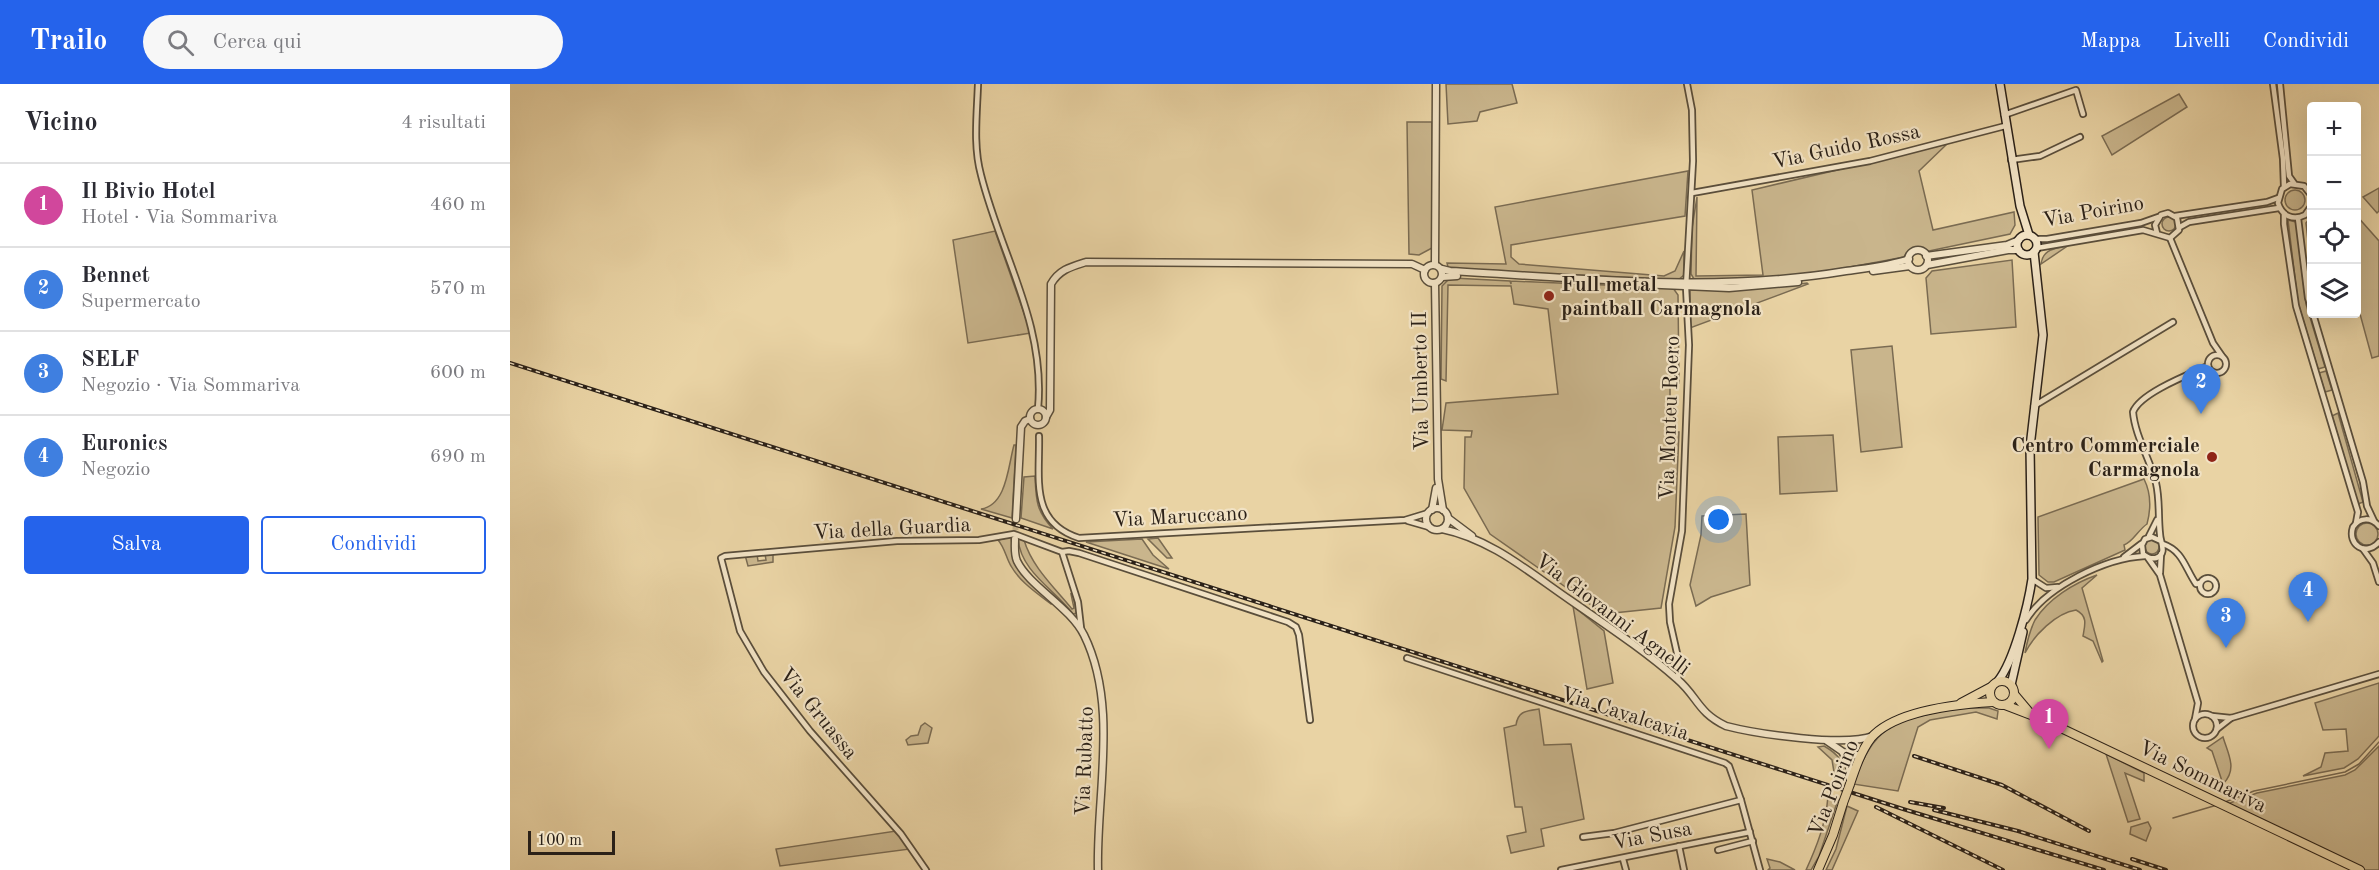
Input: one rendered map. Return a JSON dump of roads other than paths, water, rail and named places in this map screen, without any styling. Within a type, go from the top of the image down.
[{"type":"main road","name":"Via Poirino","points":[[2000,84],[2005,126],[2020,206],[2032,237]]},
{"type":"main road","name":"Via Poirino","points":[[2020,206],[2022,253],[2036,282]]},
{"type":"main road","points":[[2020,239],[2032,237],[2035,250],[2022,253]]},
{"type":"main road","name":"Via Poirino","points":[[2011,685],[2026,620],[2032,579],[2033,547],[2029,473],[2043,335],[2036,282],[2035,250]]},
{"type":"main road","name":"Via Poirino","points":[[1957,705],[1998,681],[2010,661],[2027,606]]},
{"type":"main road","points":[[1998,681],[2005,681],[2011,685],[2014,694],[2011,701],[2005,705]]},
{"type":"main road","points":[[1991,687],[1989,695],[1993,702]]},
{"type":"main road","name":"Via Sommariva","points":[[2014,694],[2031,714]]},
{"type":"main road","name":"Via Poirino","points":[[1818,870],[1833,835],[1850,784],[1873,736],[1901,719],[1922,711],[1993,702],[2005,705]]},
{"type":"main road","name":"Via Sommariva","points":[[2005,705],[2031,714],[2360,870]]},
{"type":"street","points":[[978,84],[976,139],[980,170],[1033,330],[1039,365],[1038,409]]},
{"type":"street","points":[[1435,264],[1436,84]]},
{"type":"street","name":"Via Monteu Roero","points":[[1678,680],[1679,662],[1670,622],[1669,604],[1682,531],[1689,345],[1686,284],[1692,193],[1692,110],[1687,84]]},
{"type":"street","points":[[2273,84],[2284,187],[2278,198],[2279,208],[2284,214],[2298,218],[2305,215],[2308,210]]},
{"type":"street","points":[[2280,84],[2289,176],[2291,182],[2304,186],[2307,190]]},
{"type":"street","points":[[2004,115],[2076,90],[2083,114]]},
{"type":"street","name":"Via Guido Rossa","points":[[1692,193],[1870,161],[2005,126]]},
{"type":"street","points":[[2011,160],[2040,156],[2080,137]]},
{"type":"street","points":[[2284,187],[2295,183]]},
{"type":"street","name":"Via Poirino","points":[[2175,216],[2267,202],[2278,198]]},
{"type":"street","points":[[2180,227],[2175,216],[2168,213],[2158,217],[2155,225],[2157,233],[2162,238],[2170,238],[2176,235],[2180,227],[2189,222],[2279,208]]},
{"type":"street","points":[[2284,214],[2296,306],[2358,512],[2356,523],[2351,531],[2352,540],[2363,549],[2373,563],[2379,582]]},
{"type":"street","name":"Via Poirino","points":[[2032,237],[2047,239],[2141,223],[2158,217]]},
{"type":"street","points":[[2298,218],[2307,290]]},
{"type":"street","name":"Via Poirino","points":[[2035,250],[2143,230],[2157,233]]},
{"type":"street","points":[[2170,238],[2213,343],[2226,364],[2223,372],[2214,373],[2208,366]]},
{"type":"street","points":[[1926,256],[2007,245],[2020,239]]},
{"type":"street","points":[[1435,264],[1431,264],[1425,270],[1427,281],[1435,283],[1442,277],[1450,275],[1686,284],[1791,279],[1909,262],[1920,270],[1927,265],[2008,250],[2022,253]]},
{"type":"street","points":[[1909,262],[1911,254],[1916,251],[1926,256],[1927,265]]},
{"type":"street","points":[[1030,419],[1032,423],[1038,425],[1045,421],[1050,410],[1051,284],[1062,271],[1070,267],[1086,262],[1412,264],[1425,270]]},
{"type":"street","points":[[1435,264],[1450,271],[1686,284]]},
{"type":"street","points":[[1442,269],[1442,277]]},
{"type":"street","name":"Via Umberto II","points":[[1435,283],[1438,478],[1443,510]]},
{"type":"street","points":[[2314,318],[2367,506],[2379,526]]},
{"type":"street","points":[[2034,406],[2173,322]]},
{"type":"street","points":[[2213,343],[2208,366],[2171,383],[2139,402],[2133,412],[2135,426],[2156,482],[2162,542],[2159,560],[2160,575],[2198,703],[2194,730],[2199,736],[2207,737],[2231,718],[2379,674]]},
{"type":"street","points":[[2211,357],[2222,356]]},
{"type":"street","points":[[1038,409],[1042,410],[1046,417]]},
{"type":"street","points":[[1016,519],[1021,427],[1025,421],[1030,419],[1033,411],[1038,409]]},
{"type":"street","name":"Via Maruccano","points":[[1039,436],[1042,507],[1048,520],[1057,528],[1079,538],[1405,520],[1430,511]]},
{"type":"street","name":"Via Umberto II","points":[[1430,511],[1438,478]]},
{"type":"street","points":[[2026,620],[2034,607],[2044,598],[2064,585],[2119,560],[2143,542],[2157,524],[2159,508]]},
{"type":"street","points":[[1443,510],[1448,518],[1446,526],[1436,531],[1426,522],[1430,511],[1443,510]]},
{"type":"street","name":"Via Giovanni Agnelli","points":[[1448,518],[1477,540]]},
{"type":"street","points":[[2356,523],[2367,519],[2374,521]]},
{"type":"street","name":"Via Maruccano","points":[[1405,520],[1429,527]]},
{"type":"street","name":"Via Giovanni Agnelli","points":[[1442,530],[1461,533],[1495,548],[1599,620],[1678,680],[1712,720],[1726,726],[1826,741],[1850,741],[1873,736]]},
{"type":"street","name":"Via della Guardia","points":[[721,558],[867,543],[979,540],[1014,534],[1062,552],[1080,554],[1288,622],[1296,627],[1310,720]]},
{"type":"street","points":[[2148,537],[2155,537],[2176,551],[2183,559],[2192,578],[2202,581]]},
{"type":"street","name":"Via Rubatto","points":[[1015,539],[1015,554],[1021,568],[1081,628],[1091,654],[1103,706],[1098,870]]},
{"type":"street","points":[[2143,542],[2142,548],[2160,575]]},
{"type":"street","points":[[2363,549],[2373,548],[2379,542]]},
{"type":"street","points":[[2119,560],[2155,558],[2162,552],[2176,551]]},
{"type":"street","points":[[1062,552],[1078,602],[1081,628]]},
{"type":"street","name":"Via Gruassa","points":[[721,558],[740,631],[764,672],[810,731],[901,834],[926,870]]},
{"type":"street","points":[[2032,579],[2046,588],[2064,585]]},
{"type":"street","name":"Via Cavalcavia","points":[[1407,658],[1725,763],[1729,766],[1741,800],[1760,870]]},
{"type":"street","points":[[2198,703],[2211,715],[2216,723],[2216,730]]},
{"type":"street","points":[[2195,719],[2201,714],[2231,718]]},
{"type":"street","points":[[1826,741],[1843,752],[1862,755],[1860,745],[1850,741]]},
{"type":"street","points":[[1843,752],[1849,765],[1850,784]]},
{"type":"street","points":[[1583,837],[1614,833],[1741,800]]},
{"type":"street","name":"Via Susa","points":[[1561,870],[1750,832]]},
{"type":"street","points":[[1718,850],[1753,841]]},
{"type":"street","points":[[1679,846],[1684,870]]},
{"type":"street","points":[[1623,859],[1626,870]]},
{"type":"waterway","points":[[2225,802],[2254,791],[2345,772],[2359,764],[2379,742]]},
{"type":"waterway","points":[[2173,818],[2217,805]]},
{"type":"tunnel","points":[[1015,539],[1016,519]]},
{"type":"railway","points":[[510,363],[1903,809],[2104,870]]},
{"type":"railway","points":[[1914,756],[2002,785],[2089,831]]},
{"type":"railway","points":[[1910,802],[1944,808]]},
{"type":"railway","points":[[1876,807],[2003,870]]},
{"type":"railway","points":[[1934,810],[2018,831],[2140,870]]},
{"type":"railway","points":[[2132,859],[2166,870]]},
{"type":"place","name":"Full metal paintball Carmagnola","points":[[1549,296]]},
{"type":"place","name":"Bennet","points":[[2201,414]]},
{"type":"place","name":"Centro Commerciale Carmagnola","points":[[2212,457]]},
{"type":"place","name":"Euronics","points":[[2308,622]]},
{"type":"place","name":"SELF","points":[[2226,648]]},
{"type":"place","name":"Il Bivio Hotel","points":[[2049,749]]}]
